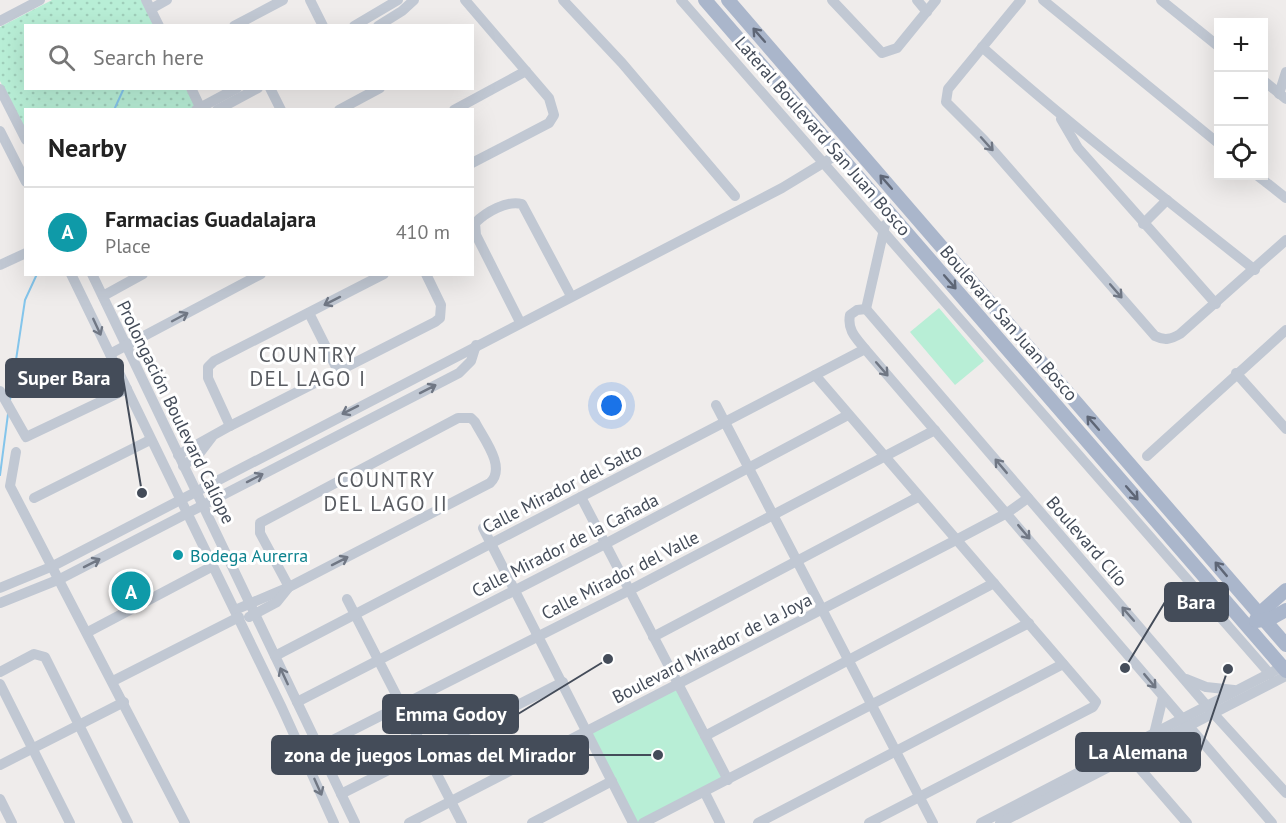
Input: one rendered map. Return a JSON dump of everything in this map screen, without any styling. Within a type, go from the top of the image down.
[{"type":"main road","name":"Boulevard San Juan Bosco","points":[[705,0],[912,237],[1258,639],[1282,670]]},
{"type":"main road","name":"Boulevard San Juan Bosco","points":[[728,0],[1236,586],[1260,619],[1285,644]]},
{"type":"main road","points":[[912,237],[925,226]]},
{"type":"main road","points":[[1246,599],[1265,600],[1286,584]]},
{"type":"main road","points":[[1222,597],[1227,600],[1236,598],[1236,586]]},
{"type":"main road","points":[[1258,639],[1260,619],[1286,590]]},
{"type":"main road","points":[[1240,618],[1260,619],[1286,610]]},
{"type":"main road","points":[[1285,644],[1286,616]]},
{"type":"street","points":[[0,21],[40,0]]},
{"type":"street","points":[[158,24],[149,5],[167,0]]},
{"type":"street","points":[[238,24],[283,0]]},
{"type":"street","points":[[310,0],[322,24]]},
{"type":"street","points":[[357,24],[398,0]]},
{"type":"street","points":[[381,24],[414,0]]},
{"type":"street","points":[[465,0],[549,98],[554,115],[549,123],[474,162]]},
{"type":"street","points":[[563,0],[622,63],[735,196]]},
{"type":"street","name":"Lateral Boulevard San Juan Bosco","points":[[681,0],[884,230],[1282,670]]},
{"type":"street","points":[[832,0],[882,53],[897,48],[936,0]]},
{"type":"street","points":[[917,0],[927,12]]},
{"type":"street","points":[[1021,0],[948,88],[946,102],[984,140],[1155,336],[1172,339],[1216,304],[1286,240]]},
{"type":"street","points":[[1043,0],[1214,140]]},
{"type":"street","points":[[1161,0],[1214,43]]},
{"type":"street","points":[[471,24],[478,16]]},
{"type":"street","points":[[982,47],[1059,116],[1091,137],[1255,270]]},
{"type":"street","points":[[458,108],[526,71]]},
{"type":"street","points":[[1283,97],[1286,72]]},
{"type":"street","points":[[1268,85],[1283,97]]},
{"type":"street","points":[[0,89],[24,136]]},
{"type":"street","points":[[192,90],[198,108],[233,90]]},
{"type":"street","points":[[221,108],[254,90]]},
{"type":"street","points":[[271,90],[280,108]]},
{"type":"street","points":[[343,108],[376,90]]},
{"type":"street","points":[[1059,116],[1078,148],[1216,304]]},
{"type":"street","points":[[0,130],[24,178]]},
{"type":"street","points":[[0,588],[53,566],[782,188],[838,154]]},
{"type":"street","points":[[1263,180],[1286,198]]},
{"type":"street","points":[[1143,224],[1167,200]]},
{"type":"street","points":[[520,322],[474,229],[475,222],[499,208],[515,202],[526,208],[571,297]]},
{"type":"street","points":[[888,211],[866,309],[856,310],[850,315],[850,330],[1272,823]]},
{"type":"street","points":[[0,265],[24,254]]},
{"type":"street","name":"Prolongación Boulevard Calíope","points":[[72,276],[150,440],[238,616],[334,823]]},
{"type":"street","name":"Prolongación Boulevard Calíope","points":[[93,276],[355,823]]},
{"type":"street","points":[[103,296],[139,276]]},
{"type":"street","points":[[110,354],[257,276]]},
{"type":"street","points":[[230,426],[208,378],[208,367],[214,361],[380,276]]},
{"type":"street","points":[[178,455],[440,318],[441,305],[427,276]]},
{"type":"street","name":"Boulevard Clío","points":[[866,309],[1210,710],[1286,793]]},
{"type":"street","points":[[309,313],[338,371]]},
{"type":"street","points":[[1147,456],[1286,330]]},
{"type":"street","points":[[0,603],[60,579],[459,373],[471,361],[476,345]]},
{"type":"street","name":"Calle Mirador del Salto","points":[[275,656],[865,349]]},
{"type":"street","points":[[1236,373],[1286,429]]},
{"type":"street","points":[[814,375],[1094,698],[1095,705],[869,823]]},
{"type":"street","points":[[0,391],[21,432],[26,436],[127,389]]},
{"type":"street","points":[[716,405],[933,823]]},
{"type":"street","name":"Calle Mirador de la Cañada","points":[[297,702],[848,415]]},
{"type":"street","points":[[238,616],[249,603],[289,587],[490,483],[495,478],[497,467],[475,422],[471,418],[458,418],[260,523],[260,533],[289,587]]},
{"type":"street","name":"Calle Mirador del Valle","points":[[319,747],[630,590],[935,429]]},
{"type":"street","points":[[183,466],[199,454],[214,435]]},
{"type":"street","points":[[34,498],[150,440]]},
{"type":"street","points":[[15,452],[10,486],[88,632],[185,823]]},
{"type":"street","points":[[580,497],[728,780]]},
{"type":"street","points":[[653,636],[918,497]]},
{"type":"street","name":"Boulevard Mirador de la Joya","points":[[410,823],[956,540],[1007,513],[1028,498]]},
{"type":"street","points":[[483,528],[633,823]]},
{"type":"street","points":[[88,632],[213,566]]},
{"type":"street","points":[[705,736],[994,582]]},
{"type":"street","points":[[113,681],[238,616],[255,614],[277,602],[289,587]]},
{"type":"street","points":[[347,599],[462,823]]},
{"type":"street","points":[[643,823],[659,820],[728,780],[1029,623]]},
{"type":"street","points":[[0,672],[34,654],[45,657],[128,823]]},
{"type":"street","points":[[758,823],[1063,664]]},
{"type":"street","points":[[1210,710],[1241,689],[1282,670]]},
{"type":"street","points":[[1000,823],[1130,756],[1282,670]]},
{"type":"street","points":[[1181,676],[1214,689],[1241,689]]},
{"type":"street","points":[[341,794],[563,682]]},
{"type":"street","points":[[0,684],[70,823]]},
{"type":"street","points":[[1154,734],[1163,697]]},
{"type":"street","points":[[0,765],[124,702]]},
{"type":"street","points":[[981,823],[1154,734],[1185,723]]},
{"type":"street","points":[[1130,756],[1187,823]]},
{"type":"street","points":[[532,823],[612,781]]},
{"type":"street","points":[[705,793],[720,823]]},
{"type":"street","points":[[0,799],[12,823]]},
{"type":"green space","points":[[52,0],[141,0],[153,24],[24,24],[24,90],[187,90],[196,107],[24,108],[24,130],[0,81],[0,27]]},
{"type":"green space","points":[[939,308],[984,361],[955,385],[910,332]]},
{"type":"green space","points":[[677,682],[729,780],[647,823],[635,823],[587,730]]},
{"type":"waterway","points":[[115,108],[123,90]]},
{"type":"waterway","points":[[10,400],[25,300],[36,276]]},
{"type":"waterway","points":[[0,475],[8,414]]},
{"type":"place","name":"Super Bara","points":[[142,493]]},
{"type":"place","name":"Bodega Aurerra","points":[[178,555]]},
{"type":"place","name":"Farmacias Guadalajara","points":[[131,591]]},
{"type":"place","name":"Emma Godoy","points":[[608,659]]},
{"type":"place","name":"Bara","points":[[1125,668]]},
{"type":"place","name":"La Alemana","points":[[1228,669]]},
{"type":"place","name":"zona de juegos Lomas del Mirador","points":[[658,755]]},
{"type":"district","name":"COUNTRY DEL LAGO I","points":[[308,366]]},
{"type":"district","name":"COUNTRY DEL LAGO II","points":[[386,491]]}]
